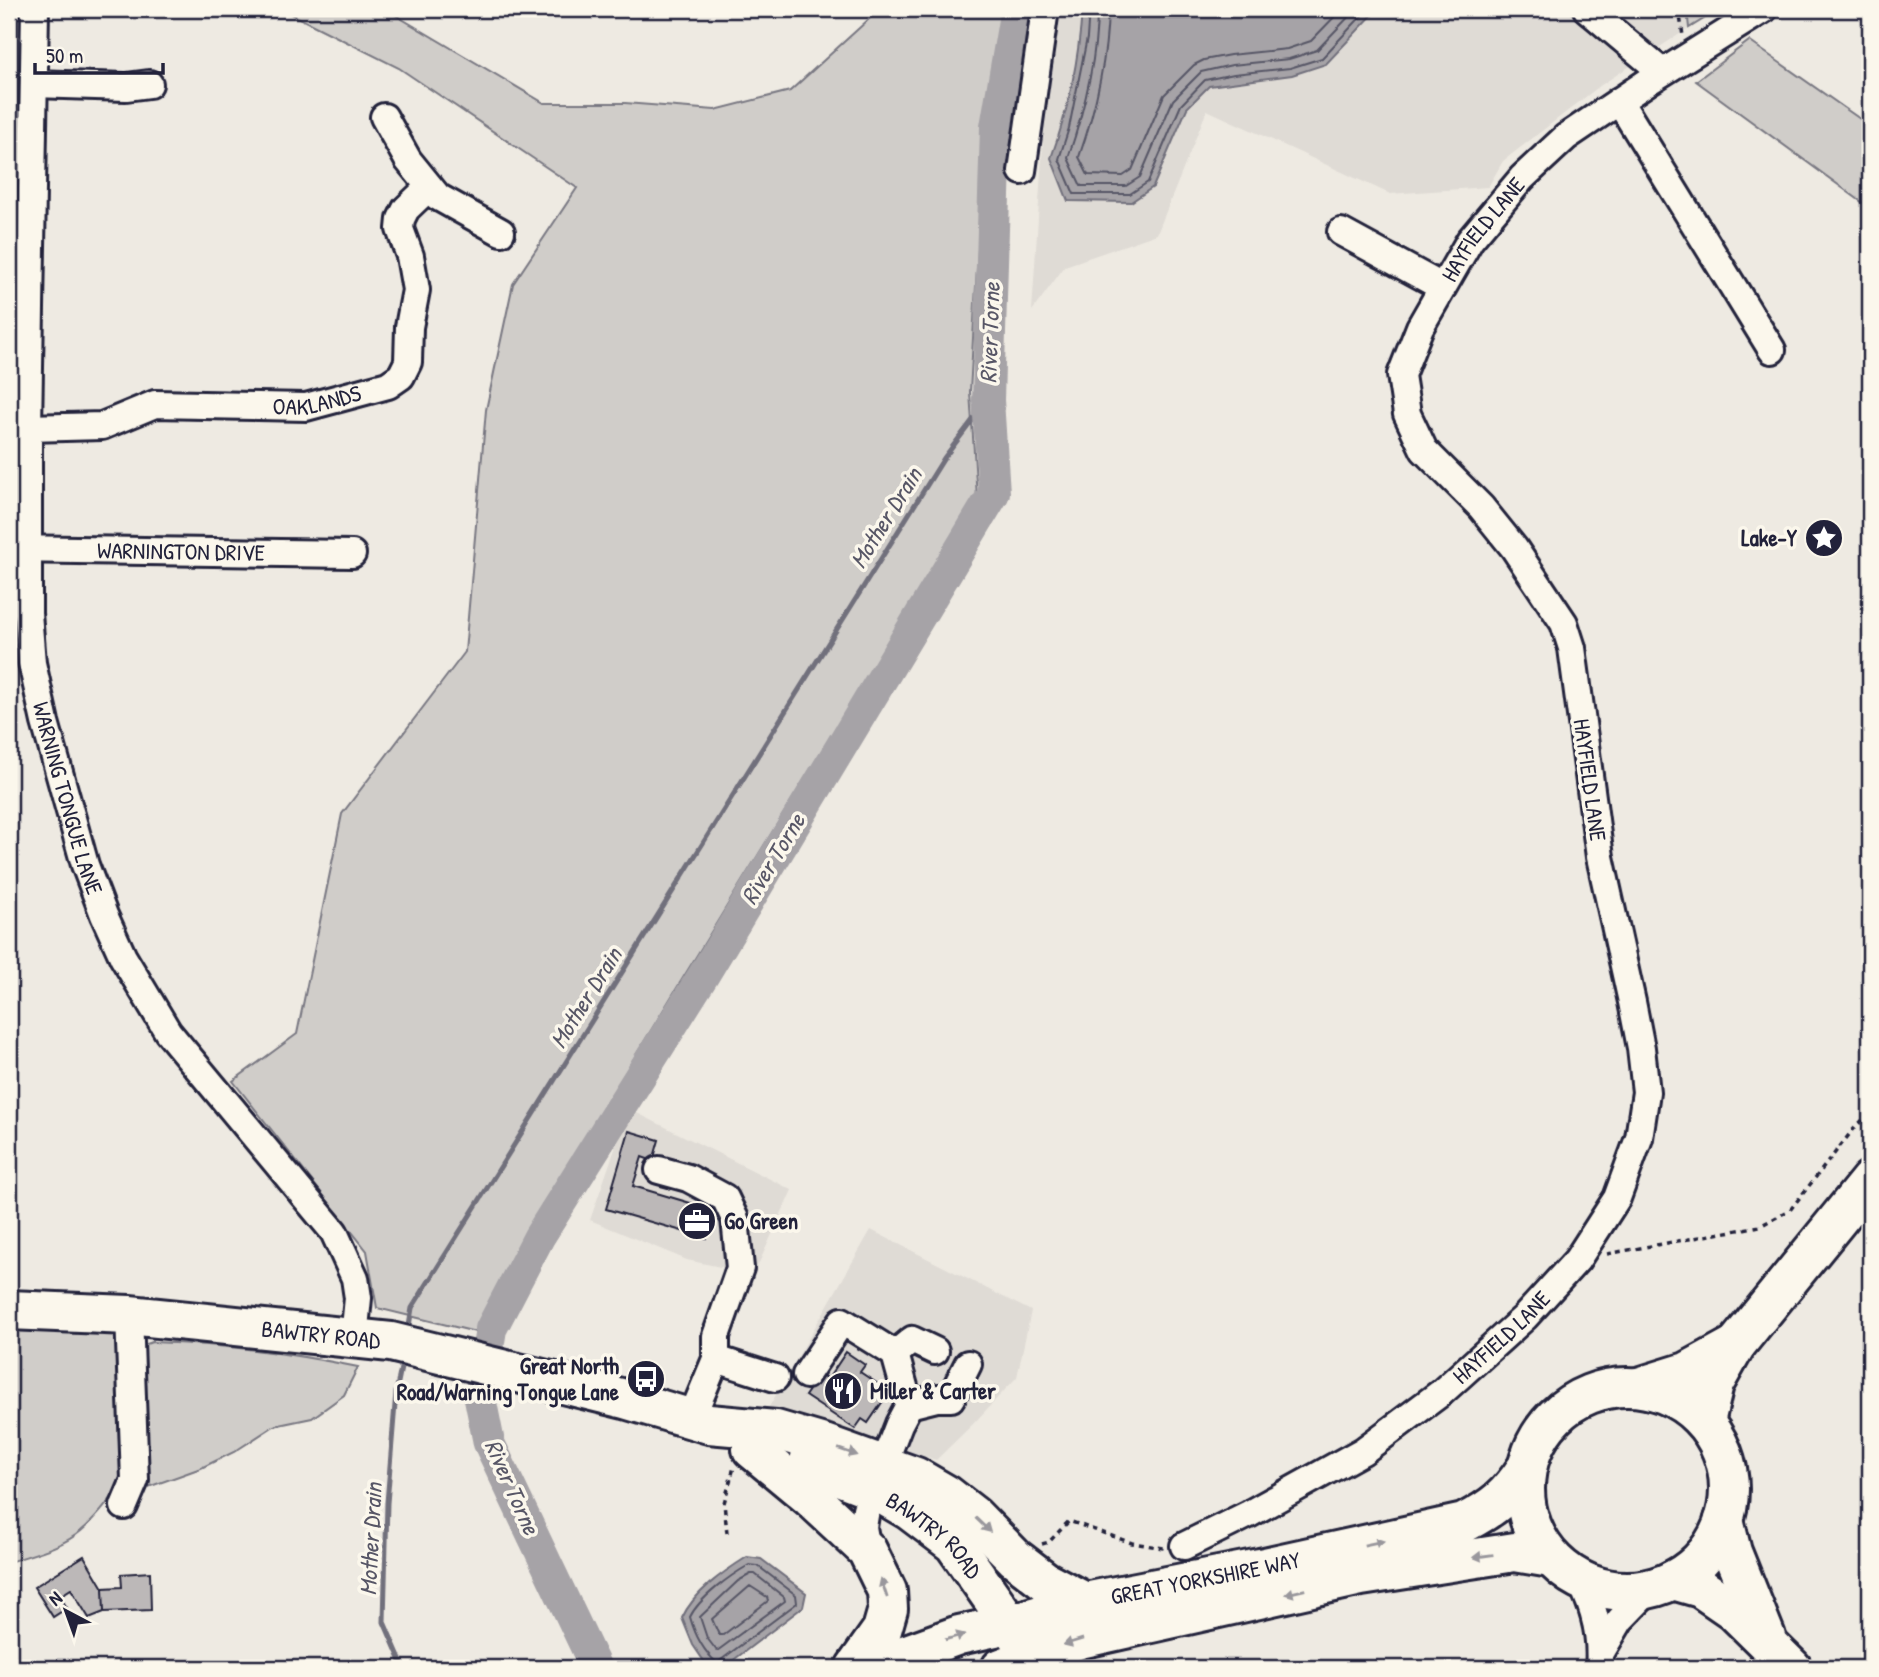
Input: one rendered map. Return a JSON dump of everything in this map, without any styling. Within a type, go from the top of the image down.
[{"type":"highway","points":[[1705,1423],[1714,1384],[1736,1345],[1870,1180]]},
{"type":"highway","name":"BAWTRY ROAD","points":[[9,1310],[129,1315],[407,1346],[625,1399],[700,1422],[748,1446],[808,1464],[880,1477],[916,1477],[947,1495],[1027,1551],[1045,1581],[1085,1602]]},
{"type":"highway","points":[[1639,1387],[1687,1372],[1736,1345]]},
{"type":"highway","points":[[1662,1584],[1695,1565],[1713,1545],[1729,1500],[1725,1459],[1717,1440],[1705,1423],[1686,1405],[1664,1393],[1639,1387],[1597,1391],[1577,1400],[1543,1427],[1527,1467],[1524,1491],[1528,1515],[1537,1538],[1566,1569],[1603,1588],[1627,1591],[1662,1584],[1701,1588],[1732,1610],[1780,1655]]},
{"type":"highway","name":"BAWTRY ROAD","points":[[700,1422],[775,1430],[880,1477],[909,1510],[954,1544],[1019,1621]]},
{"type":"highway","points":[[748,1446],[811,1498],[867,1550],[887,1591],[888,1609],[882,1630],[855,1668]]},
{"type":"highway","name":"GREAT YORKSHIRE WAY","points":[[867,1668],[959,1635],[1085,1602],[1273,1565],[1464,1523],[1492,1509],[1511,1490],[1527,1467]]},
{"type":"highway","points":[[1724,1520],[1732,1552],[1780,1655]]},
{"type":"highway","name":"BAWTRY ROAD","points":[[1017,1662],[1027,1551]]},
{"type":"highway","name":"GREAT YORKSHIRE WAY","points":[[1017,1662],[1080,1639],[1362,1576],[1515,1552],[1566,1569]]},
{"type":"street","name":"WARNING TONGUE LANE","points":[[35,9],[34,84],[19,349],[28,428],[18,549],[35,675],[56,769],[85,865],[104,915],[124,957],[168,1032],[334,1232],[355,1278],[358,1298],[407,1346]]},
{"type":"street","points":[[1021,171],[1045,9]]},
{"type":"street","points":[[1587,9],[1662,72]]},
{"type":"street","name":"HAYFIELD LANE","points":[[1184,1546],[1249,1514],[1363,1451],[1442,1392],[1525,1317],[1577,1260],[1617,1198],[1639,1139],[1646,1092],[1632,1002],[1600,857],[1572,648],[1564,623],[1514,548],[1481,507],[1424,450],[1407,414],[1401,375],[1420,327],[1470,240],[1522,178],[1566,137],[1662,72],[1764,9]]},
{"type":"street","points":[[34,84],[149,84]]},
{"type":"street","points":[[1619,101],[1772,350]]},
{"type":"street","points":[[384,117],[408,160],[438,197],[501,232]]},
{"type":"street","name":"OAKLANDS","points":[[28,428],[102,426],[155,404],[306,407],[388,385],[401,376],[408,362],[409,327],[416,290],[410,256],[400,229],[401,219],[406,209],[429,187]]},
{"type":"street","points":[[1341,232],[1443,287]]},
{"type":"street","name":"WARNINGTON DRIVE","points":[[18,549],[352,554]]},
{"type":"street","points":[[660,1170],[688,1178],[725,1198],[735,1219],[740,1268],[716,1336],[716,1359],[700,1422]]},
{"type":"street","points":[[124,1506],[135,1480],[129,1315]]},
{"type":"street","points":[[806,1375],[842,1321],[895,1354],[909,1405],[866,1509],[863,1527],[867,1550]]},
{"type":"street","points":[[895,1354],[912,1340],[935,1351]]},
{"type":"street","points":[[716,1359],[775,1378]]},
{"type":"street","points":[[909,1405],[937,1398],[951,1398],[968,1364]]},
{"type":"street","points":[[1566,1569],[1591,1602],[1600,1660]]},
{"type":"street","points":[[1600,1660],[1620,1620],[1662,1584]]},
{"type":"path","points":[[1679,9],[1682,33],[1692,54]]},
{"type":"path","points":[[1577,1260],[1760,1226],[1790,1210],[1870,1112]]},
{"type":"path","points":[[727,1533],[724,1503],[730,1477],[748,1446]]},
{"type":"path","points":[[1027,1551],[1049,1542],[1069,1521],[1132,1543],[1161,1549],[1184,1546]]},
{"type":"shaded area","points":[[281,9],[385,9],[544,103],[625,103],[715,110],[790,91],[880,9],[1002,9],[985,125],[970,392],[977,497],[510,1261],[480,1333],[377,1308],[367,1251],[233,1081],[297,1034],[342,814],[465,652],[486,410],[513,284],[577,188],[399,68]]},
{"type":"shaded area","points":[[1060,9],[1687,9],[1689,28],[1601,85],[1503,161],[1488,187],[1390,194],[1207,110],[1157,234],[1065,266],[1032,311],[1048,63]]},
{"type":"shaded area","points":[[1687,9],[1720,9],[1689,28]]},
{"type":"shaded area","points":[[1749,41],[1870,126],[1870,208],[1696,81]]},
{"type":"shaded area","points":[[629,1109],[792,1190],[754,1274],[687,1260],[590,1220]]},
{"type":"shaded area","points":[[871,1230],[1031,1311],[1017,1377],[936,1460],[769,1407]]},
{"type":"shaded area","points":[[9,1324],[116,1334],[144,1345],[152,1342],[178,1343],[256,1350],[358,1367],[344,1395],[312,1418],[274,1426],[234,1452],[201,1468],[140,1490],[121,1485],[98,1515],[73,1537],[46,1550],[9,1562]]},
{"type":"water","points":[[1082,9],[1378,9],[1326,64],[1292,75],[1209,86],[1187,108],[1153,187],[1131,202],[1068,201],[1051,158],[1072,85]]},
{"type":"water","points":[[747,1557],[761,1559],[806,1593],[803,1607],[723,1668],[706,1664],[693,1645],[682,1618],[702,1591]]},
{"type":"building","points":[[629,1131],[659,1140],[653,1161],[642,1157],[633,1186],[714,1210],[706,1238],[606,1209]]},
{"type":"building","name":"Miller & Carter","points":[[846,1352],[865,1365],[860,1372],[881,1386],[875,1396],[883,1401],[868,1423],[862,1419],[855,1429],[805,1396],[820,1374],[828,1379]]},
{"type":"building","points":[[84,1556],[103,1588],[104,1612],[89,1618],[71,1589],[60,1596],[67,1608],[53,1617],[34,1587]]},
{"type":"building","points":[[150,1572],[151,1610],[104,1612],[103,1588],[122,1587],[121,1574]]},
{"type":"waterway","name":"River Torne","points":[[596,1668],[489,1443],[480,1398],[491,1329],[539,1237],[703,976],[994,493],[988,400],[996,127],[1016,9]]},
{"type":"waterway","name":"Mother Drain","points":[[408,1332],[412,1308],[944,458],[988,400]]},
{"type":"waterway","name":"Mother Drain","points":[[403,1358],[396,1392],[387,1503],[384,1622],[404,1668]]},
{"type":"place","name":"Lake-Y","points":[[1824,538]]},
{"type":"place","name":"Go Green","points":[[697,1221]]},
{"type":"place","name":"Great North Road/Warning Tongue Lane","points":[[646,1379]]},
{"type":"place","name":"Miller & Carter","points":[[843,1391]]}]
